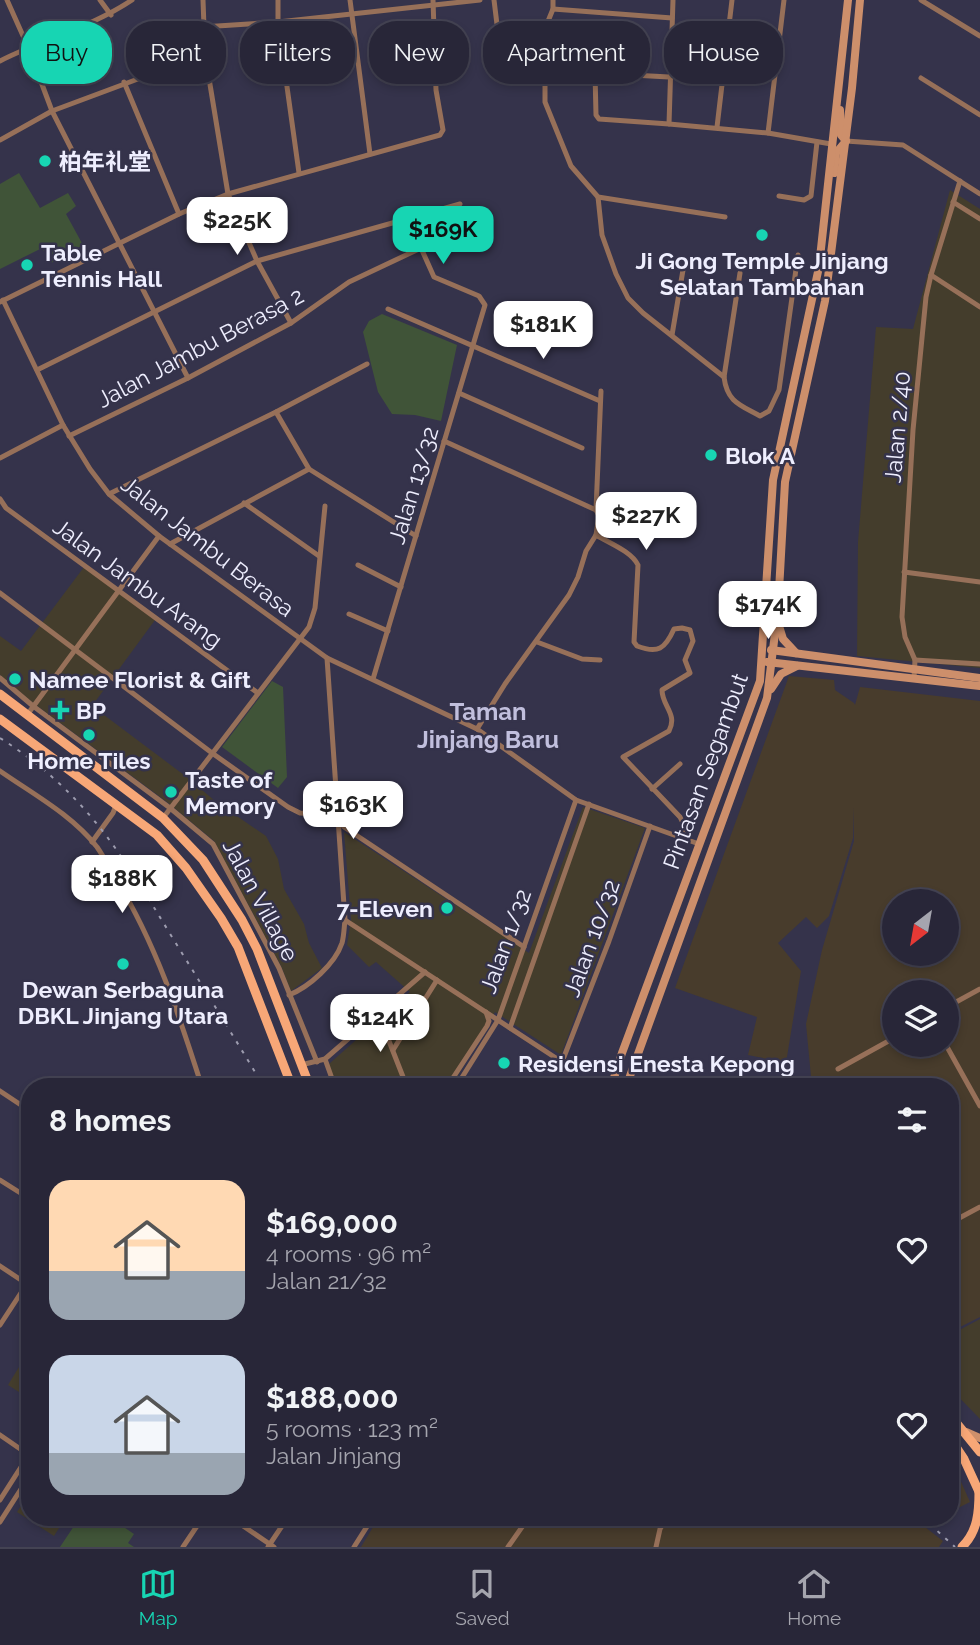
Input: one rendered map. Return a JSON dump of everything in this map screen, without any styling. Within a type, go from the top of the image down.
[{"type":"main road","name":"Pintasan Segambut","points":[[614,1078],[754,701],[762,662],[773,480],[811,311],[848,0]]},
{"type":"main road","name":"Pintasan Segambut","points":[[629,1078],[767,698],[778,610],[785,482],[825,301],[846,141],[860,0]]},
{"type":"main road","points":[[823,226],[836,153],[846,141],[841,135],[840,83]]},
{"type":"main road","points":[[778,610],[781,634],[786,644],[797,653]]},
{"type":"main road","points":[[763,649],[980,678]]},
{"type":"main road","points":[[762,662],[914,669],[980,687]]},
{"type":"main road","points":[[767,698],[781,674],[799,665]]},
{"type":"main road","points":[[0,695],[163,818],[203,860],[257,948],[306,1078]]},
{"type":"main road","points":[[0,719],[169,846],[221,918],[238,947],[289,1078]]},
{"type":"main road","points":[[699,844],[708,844],[729,804]]},
{"type":"main road","points":[[961,1427],[972,1436],[980,1438]]},
{"type":"main road","points":[[961,1427],[980,1452]]},
{"type":"main road","points":[[959,1452],[979,1492],[979,1511],[974,1530],[962,1547]]},
{"type":"street","points":[[7,0],[21,31]]},
{"type":"street","points":[[100,0],[111,15]]},
{"type":"street","points":[[95,21],[111,15],[132,0]]},
{"type":"street","points":[[202,21],[203,0]]},
{"type":"street","points":[[278,0],[278,21]]},
{"type":"street","points":[[350,0],[370,154]]},
{"type":"street","points":[[286,21],[433,2],[480,0]]},
{"type":"street","points":[[494,0],[497,21]]},
{"type":"street","points":[[548,21],[553,0]]},
{"type":"street","points":[[671,21],[673,0]]},
{"type":"street","points":[[718,127],[732,0]]},
{"type":"street","points":[[768,133],[784,0]]},
{"type":"street","points":[[921,0],[980,36]]},
{"type":"street","points":[[1,301],[179,214],[228,194],[436,138],[443,130],[436,90],[433,2]]},
{"type":"street","points":[[553,9],[671,18]]},
{"type":"street","points":[[0,61],[21,50]]},
{"type":"street","points":[[921,78],[980,115]]},
{"type":"street","points":[[0,140],[52,111],[124,82],[179,214]]},
{"type":"street","points":[[42,84],[52,111],[118,244],[188,378]]},
{"type":"street","points":[[210,84],[228,194],[257,261],[291,323]]},
{"type":"street","points":[[287,84],[299,173]]},
{"type":"street","points":[[545,84],[545,102],[571,166],[598,197],[602,235],[628,298],[723,377]]},
{"type":"street","points":[[595,84],[596,115],[599,119],[668,121],[831,144]]},
{"type":"street","points":[[668,121],[669,84]]},
{"type":"street","points":[[846,141],[903,145],[980,194]]},
{"type":"street","points":[[779,196],[804,200],[811,196],[817,142]]},
{"type":"street","name":"Jalan 2/40","points":[[914,669],[902,617],[913,430],[926,297],[960,181]]},
{"type":"street","points":[[598,197],[725,217]]},
{"type":"street","points":[[953,202],[980,219]]},
{"type":"street","points":[[37,370],[257,261],[460,204]]},
{"type":"street","points":[[415,216],[421,248]]},
{"type":"street","name":"Jalan 13/32","points":[[373,680],[485,304],[484,300],[434,276],[421,248]]},
{"type":"street","name":"Jalan Jambu Berasa 2","points":[[69,436],[188,378],[291,323],[349,282],[421,248]]},
{"type":"street","points":[[740,273],[723,377],[726,391],[732,400],[760,416],[769,411],[779,390],[798,255]]},
{"type":"street","points":[[672,335],[683,270]]},
{"type":"street","points":[[931,275],[980,307]]},
{"type":"street","name":"Jalan Jambu Berasa","points":[[1,301],[69,436],[109,494],[159,536],[327,658],[477,729],[576,800],[699,844]]},
{"type":"street","points":[[388,309],[600,401]]},
{"type":"street","points":[[109,494],[367,364]]},
{"type":"street","points":[[477,729],[505,684],[569,595],[578,578],[586,551],[596,536],[601,391]]},
{"type":"street","points":[[459,393],[582,448]]},
{"type":"street","points":[[276,412],[309,469],[416,536]]},
{"type":"street","points":[[0,458],[63,425]]},
{"type":"street","points":[[444,441],[598,513],[622,503],[653,502]]},
{"type":"street","points":[[170,544],[309,469]]},
{"type":"street","name":"Jalan Jambu Arang","points":[[0,499],[6,508],[258,692]]},
{"type":"street","points":[[244,503],[319,556]]},
{"type":"street","points":[[163,818],[309,627],[315,608],[326,506]]},
{"type":"street","points":[[27,715],[159,536]]},
{"type":"street","points":[[596,536],[630,556],[638,565],[636,646],[653,650],[663,648],[674,629],[690,630],[693,641],[685,660],[690,673],[662,690],[662,696],[673,714],[669,731],[623,757],[680,817],[684,825],[683,838]]},
{"type":"street","points":[[358,565],[401,587]]},
{"type":"street","points":[[904,572],[980,582]]},
{"type":"street","points":[[0,593],[288,807],[300,813],[334,815],[344,827],[524,947]]},
{"type":"street","points":[[349,614],[388,631]]},
{"type":"street","points":[[537,642],[582,659],[600,660]]},
{"type":"street","points":[[289,995],[321,973],[337,954],[342,942],[345,920],[327,658]]},
{"type":"street","points":[[914,669],[980,664]]},
{"type":"street","name":"Jalan Village","points":[[0,678],[207,838],[219,853],[279,968],[317,1062]]},
{"type":"street","points":[[652,789],[680,764]]},
{"type":"street","points":[[0,771],[62,814],[92,842],[139,917],[178,1013],[199,1078]]},
{"type":"street","name":"Jalan 1/32","points":[[462,1078],[498,1020],[576,800]]},
{"type":"street","points":[[92,842],[116,808],[113,802]]},
{"type":"street","points":[[345,920],[510,1028],[589,804]]},
{"type":"street","name":"Jalan 10/32","points":[[510,1028],[562,1062],[609,942],[650,826]]},
{"type":"street","points":[[301,1065],[324,1059],[425,972]]},
{"type":"street","points":[[393,1050],[437,980]]},
{"type":"street","points":[[959,1000],[980,989]]},
{"type":"street","points":[[453,1078],[487,1026],[489,1021],[486,1012]]},
{"type":"street","points":[[378,1013],[404,1078]]},
{"type":"street","points":[[838,1069],[882,1045]]},
{"type":"street","points":[[953,1057],[980,1106]]},
{"type":"street","points":[[324,1059],[331,1078]]},
{"type":"street","points":[[0,1091],[21,1105]]},
{"type":"street","points":[[0,1180],[21,1193]]},
{"type":"street","points":[[959,1218],[980,1207]]},
{"type":"street","points":[[0,1266],[21,1278]]},
{"type":"street","points":[[0,1325],[21,1293]]},
{"type":"street","points":[[0,1435],[21,1448]]},
{"type":"street","points":[[0,1500],[21,1468]]},
{"type":"street","points":[[0,1521],[21,1489]]},
{"type":"street","points":[[183,1547],[197,1526]]},
{"type":"street","points":[[243,1526],[271,1546],[283,1526]]},
{"type":"street","points":[[354,1547],[367,1526]]},
{"type":"street","points":[[508,1547],[523,1526]]},
{"type":"street","points":[[656,1547],[662,1526]]},
{"type":"shaded area","points":[[950,190],[980,209],[980,668],[857,656],[858,542],[876,327],[913,329]]},
{"type":"shaded area","points":[[84,567],[155,620],[92,706],[215,801],[266,836],[278,859],[284,889],[304,924],[309,943],[322,968],[291,991],[281,966],[214,841],[0,675],[0,636],[21,651]]},
{"type":"shaded area","points":[[789,676],[834,680],[835,690],[855,705],[860,687],[980,701],[980,1317],[959,1328],[959,1078],[811,1078],[806,1024],[822,950],[854,841],[854,807],[853,838],[829,916],[817,928],[806,917],[778,943],[801,971],[786,1063],[748,1055],[757,1017],[675,988]]},
{"type":"shaded area","points":[[583,807],[645,828],[561,1055],[495,1012],[458,1078],[334,1078],[329,1064],[410,992],[376,962],[369,967],[347,945],[351,919],[344,832],[529,953]]},
{"type":"shaded area","points":[[980,1319],[980,1419],[959,1397],[959,1330]]},
{"type":"shaded area","points":[[21,1364],[21,1393],[8,1385]]},
{"type":"shaded area","points":[[959,1477],[970,1502],[959,1508]]},
{"type":"shaded area","points":[[39,1526],[60,1526],[54,1536]]},
{"type":"shaded area","points":[[374,1526],[924,1526],[943,1541],[939,1547],[361,1547]]},
{"type":"green space","points":[[19,173],[40,208],[68,193],[76,206],[66,214],[83,245],[51,263],[42,248],[0,269],[0,184]]},
{"type":"green space","points":[[382,314],[457,345],[441,421],[415,415],[392,414],[378,392],[363,332],[369,321]]},
{"type":"green space","points":[[272,681],[283,687],[287,777],[278,788],[222,747]]},
{"type":"green space","points":[[74,1526],[122,1526],[134,1534],[128,1543],[134,1547],[60,1547]]},
{"type":"railway","points":[[0,738],[56,780],[99,826],[136,878],[258,1078]]},
{"type":"railway","points":[[932,1526],[955,1547]]},
{"type":"place","name":"柏年礼堂","points":[[45,161]]},
{"type":"place","name":"Ji Gong Temple Jinjang Selatan Tambahan","points":[[762,235]]},
{"type":"place","name":"Table Tennis Hall","points":[[27,265]]},
{"type":"place","name":"Blok A","points":[[711,455]]},
{"type":"place","name":"Namee Florist & Gift","points":[[15,679]]},
{"type":"place","name":"BP","points":[[60,710]]},
{"type":"place","name":"Home Tiles","points":[[89,735]]},
{"type":"place","name":"Taste of Memory","points":[[171,792]]},
{"type":"place","name":"7-Eleven","points":[[447,908]]},
{"type":"place","name":"Dewan Serbaguna DBKL Jinjang Utara","points":[[123,964]]},
{"type":"place","name":"Residensi Enesta Kepong","points":[[504,1063]]},
{"type":"district","name":"Taman Jinjang Baru","points":[[488,725]]}]
